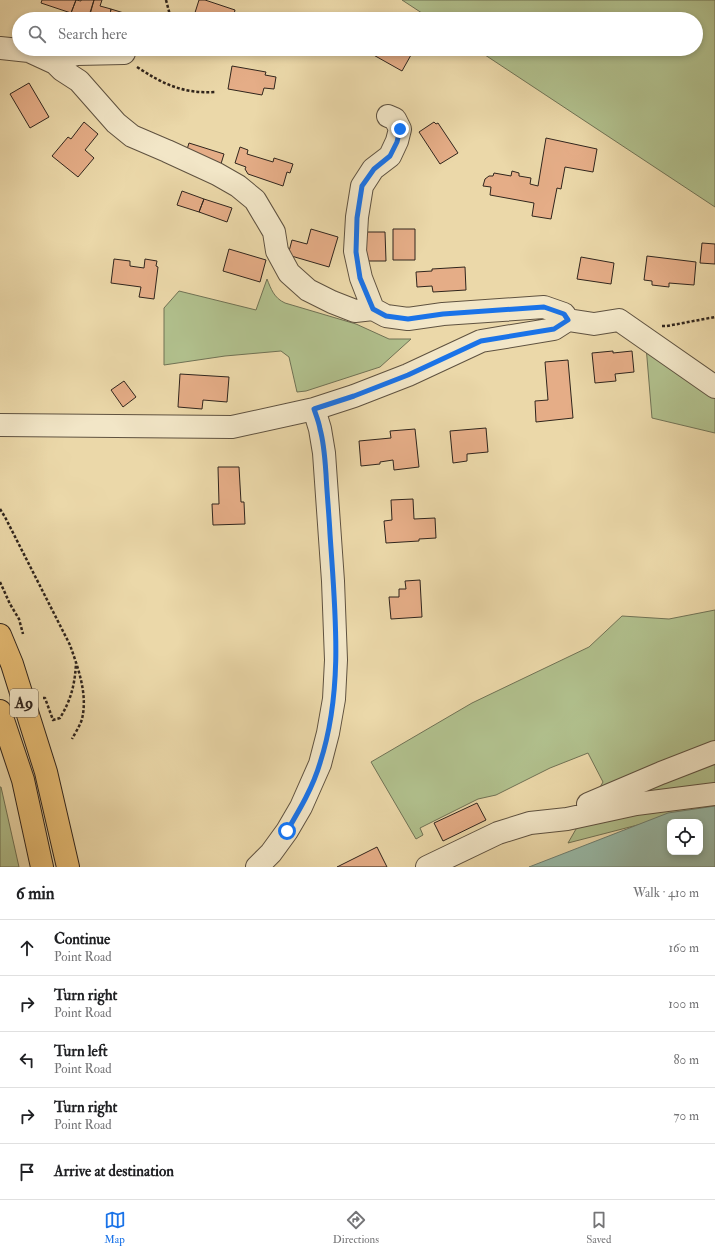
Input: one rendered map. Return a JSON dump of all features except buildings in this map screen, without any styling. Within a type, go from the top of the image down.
[{"type":"highway","name":"A9","points":[[0,636],[12,664],[46,772],[68,867]]},
{"type":"highway","name":"A9","points":[[0,711],[23,780],[42,867]]},
{"type":"street","points":[[0,48],[12,49]]},
{"type":"street","points":[[40,56],[55,63],[79,82],[116,123],[132,136],[217,174],[238,186],[255,200],[274,232],[277,251],[289,273],[308,290],[332,302],[355,310],[373,309],[386,316],[408,319],[443,314],[544,307],[564,314],[568,320]]},
{"type":"street","points":[[55,63],[68,56]]},
{"type":"street","points":[[373,309],[360,278],[356,252],[357,218],[362,186],[374,169],[390,156],[397,142],[400,129],[395,118],[388,116]]},
{"type":"street","points":[[0,425],[232,427],[314,409],[354,396],[408,375],[481,341],[554,329],[568,320],[594,324],[620,320],[715,387]]},
{"type":"street","points":[[257,867],[287,831],[301,807],[320,764],[328,733],[334,699],[336,660],[333,574],[324,453],[320,429],[314,409]]},
{"type":"street","points":[[567,819],[586,805],[715,752]]},
{"type":"street","points":[[427,867],[498,833],[530,823],[567,819],[636,804],[715,794]]},
{"type":"path","points":[[166,0],[169,12]]},
{"type":"path","points":[[124,56],[133,64],[169,86],[203,93],[215,92]]},
{"type":"path","points":[[659,326],[667,326],[715,317]]},
{"type":"path","points":[[0,509],[5,516],[70,645],[76,661],[81,678],[84,700],[82,720],[72,739]]},
{"type":"path","points":[[45,698],[53,720],[60,718],[66,708],[75,682],[76,661]]},
{"type":"green space","points":[[402,0],[715,0],[715,207],[487,56],[703,56],[703,12],[420,12]]},
{"type":"green space","points":[[267,279],[276,296],[285,303],[356,324],[389,339],[411,339],[380,367],[306,391],[297,392],[289,357],[281,351],[225,356],[164,365],[164,308],[179,291],[256,310]]},
{"type":"green space","points":[[645,334],[715,393],[715,433],[652,418]]},
{"type":"green space","points":[[715,610],[715,805],[568,843],[603,782],[588,753],[550,768],[496,795],[478,799],[420,828],[423,835],[416,839],[371,762],[472,703],[589,647],[622,616],[669,619]]},
{"type":"green space","points":[[1,787],[19,867],[0,867]]},
{"type":"shaded area","points":[[715,806],[715,867],[529,867],[668,813]]},
{"type":"route","points":[[287,831],[301,807],[320,764],[328,733],[334,699],[336,660],[329,519],[324,453],[320,429],[314,409],[354,396],[408,375],[481,341],[554,329],[568,320],[564,314],[544,307],[443,314],[408,319],[386,316],[373,309],[360,278],[356,252],[357,218],[362,186],[374,169],[390,156],[397,142],[400,129]]}]
